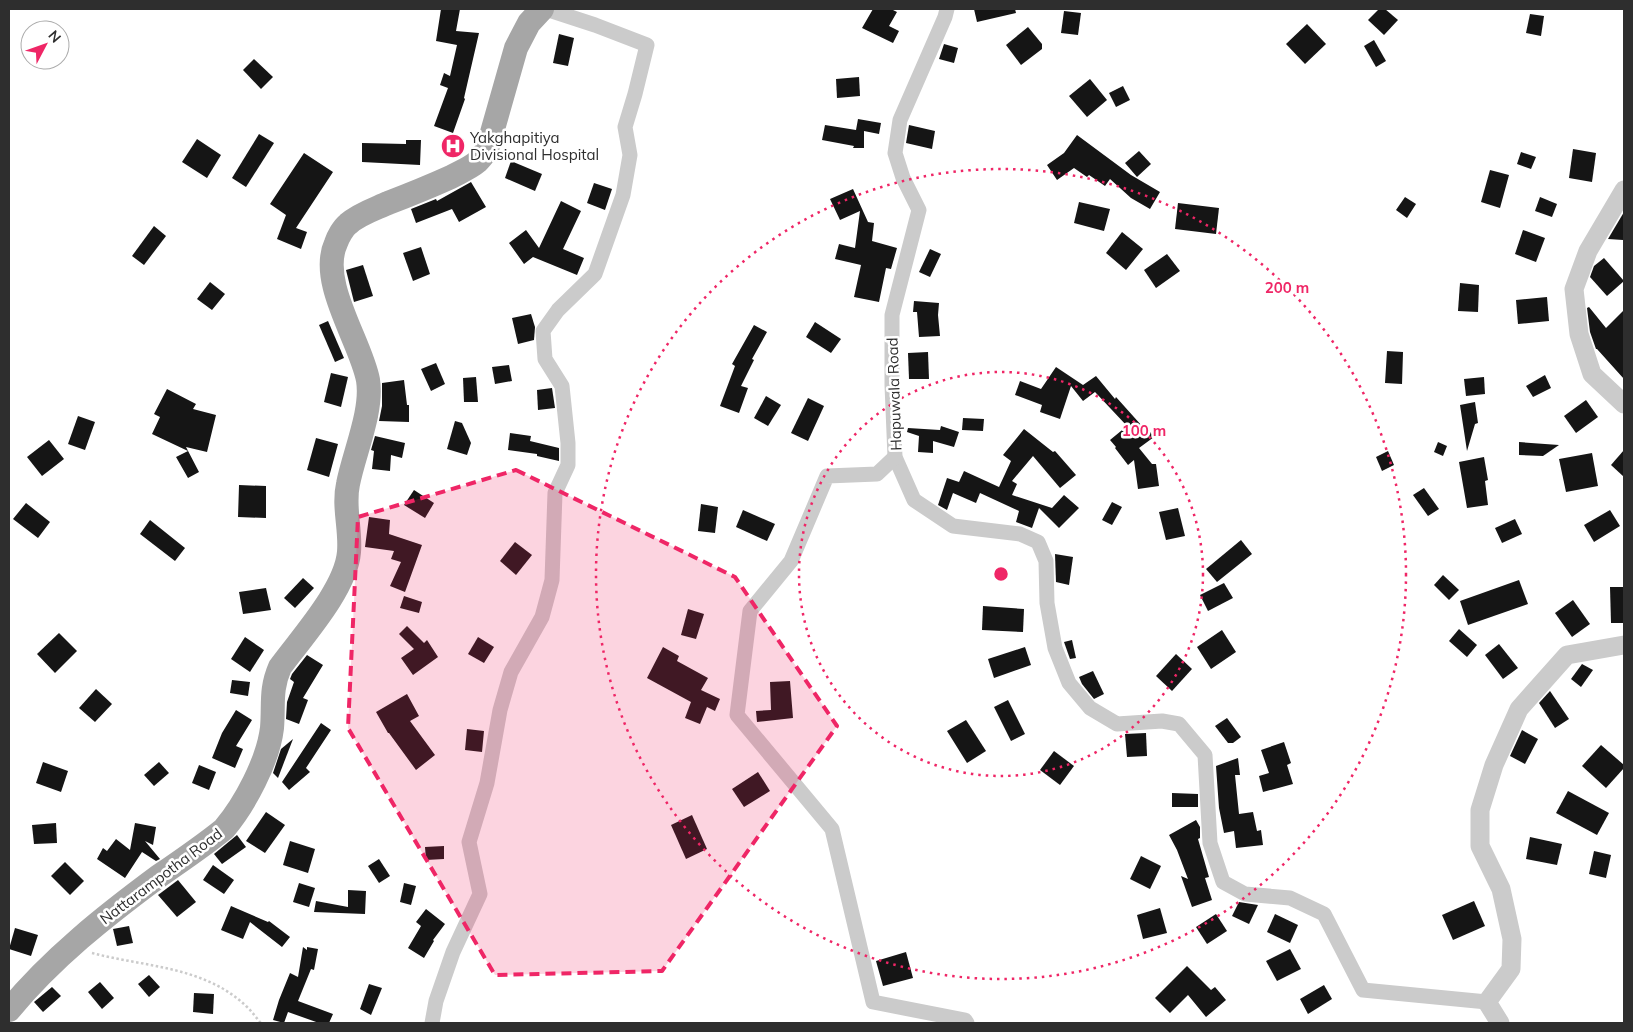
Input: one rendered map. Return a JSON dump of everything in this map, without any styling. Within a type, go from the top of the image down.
[{"type":"main road","name":"Nattarampotha Road","points":[[9,1010],[28,986],[71,947],[128,901],[224,829],[237,815],[248,795],[268,746],[272,729],[274,681],[280,667],[334,595],[349,555],[350,541],[346,507],[347,486],[370,392],[367,377],[337,294],[331,266],[335,244],[347,225],[362,214],[441,182],[477,162],[487,150],[516,48],[529,23],[542,9]]},
{"type":"street","points":[[432,1023],[436,1001],[453,952],[480,894],[470,842],[487,783],[500,710],[510,672],[542,617],[552,580],[555,493],[568,465],[568,443],[562,386],[545,358],[543,331],[558,310],[595,274],[623,195],[630,155],[625,127],[647,45],[546,9]]},
{"type":"street","name":"Hapuwala Road","points":[[947,9],[900,120],[895,153],[903,178],[919,210],[892,316],[895,457],[914,500],[953,526],[1020,534],[1038,542],[1046,561],[1047,603],[1055,648],[1069,683],[1090,708],[1117,724],[1162,721],[1180,724],[1205,755],[1210,843],[1223,882],[1245,894],[1290,898],[1324,914],[1362,990],[1487,1002]]},
{"type":"street","points":[[1624,190],[1588,251],[1574,289],[1579,334],[1592,374],[1624,404]]},
{"type":"street","points":[[895,457],[877,474],[827,476],[791,561],[750,611],[736,714],[832,829],[873,1002],[965,1020],[967,1023]]},
{"type":"street","points":[[1500,1023],[1487,1002],[1511,968],[1512,939],[1501,889],[1480,846],[1480,810],[1494,765],[1520,709],[1567,655],[1624,646]]},
{"type":"path","points":[[71,947],[111,958],[153,964],[205,979],[228,992],[246,1006],[261,1023]]},
{"type":"highlighted area","points":[[516,470],[735,577],[837,726],[662,971],[495,975],[348,728],[358,517]]},
{"type":"building","points":[[441,9],[460,9],[456,31],[479,33],[465,99],[453,133],[434,126],[448,88],[440,85],[444,73],[450,76],[457,45],[436,41]]},
{"type":"building","points":[[873,9],[891,9],[897,12],[889,26],[899,31],[893,43],[862,28]]},
{"type":"building","points":[[974,9],[1015,9],[1016,13],[977,22]]},
{"type":"building","points":[[1379,9],[1385,9],[1398,20],[1384,35],[1368,20]]},
{"type":"building","points":[[1064,11],[1081,13],[1078,35],[1061,33]]},
{"type":"building","points":[[1530,14],[1544,16],[1541,36],[1526,33]]},
{"type":"building","points":[[1307,24],[1326,44],[1305,64],[1286,44]]},
{"type":"building","points":[[1028,27],[1042,44],[1042,49],[1021,65],[1006,45]]},
{"type":"building","points":[[559,34],[574,38],[568,66],[553,63]]},
{"type":"building","points":[[1374,40],[1386,61],[1376,67],[1364,46]]},
{"type":"building","points":[[944,44],[958,48],[954,63],[939,59]]},
{"type":"building","points":[[254,59],[273,77],[261,89],[243,70]]},
{"type":"building","points":[[859,77],[860,96],[837,98],[836,79]]},
{"type":"building","points":[[1090,79],[1107,100],[1087,117],[1069,96]]},
{"type":"building","points":[[1123,86],[1130,100],[1116,107],[1109,93]]},
{"type":"building","points":[[858,119],[881,123],[879,134],[864,131],[864,148],[853,148],[854,146],[822,140],[825,125],[856,130]]},
{"type":"building","points":[[909,125],[935,131],[932,149],[906,143]]},
{"type":"building","points":[[259,134],[274,143],[246,187],[232,178]]},
{"type":"building","points":[[1077,135],[1131,175],[1160,192],[1150,209],[1131,198],[1110,179],[1105,186],[1074,168],[1057,180],[1047,165],[1064,153]]},
{"type":"building","points":[[197,139],[221,155],[207,178],[182,162]]},
{"type":"building","points":[[406,140],[421,140],[420,165],[362,162],[362,143],[406,144]]},
{"type":"building","points":[[1573,149],[1596,153],[1592,182],[1569,178]]},
{"type":"building","points":[[1139,151],[1151,164],[1137,177],[1125,163]]},
{"type":"building","points":[[1521,152],[1536,157],[1531,169],[1517,164]]},
{"type":"building","points":[[304,153],[333,172],[296,228],[307,232],[301,249],[277,239],[286,215],[270,204]]},
{"type":"building","points":[[511,161],[542,174],[535,191],[505,178]]},
{"type":"building","points":[[1490,170],[1509,175],[1500,208],[1481,202]]},
{"type":"building","points":[[471,182],[486,207],[459,222],[452,209],[416,223],[411,209],[436,199],[437,201]]},
{"type":"building","points":[[594,183],[612,189],[605,210],[587,203]]},
{"type":"building","points":[[853,189],[868,222],[874,223],[872,241],[897,248],[891,269],[886,268],[879,302],[854,297],[861,265],[835,259],[839,244],[855,248],[860,211],[840,220],[830,199]]},
{"type":"building","points":[[1405,197],[1416,204],[1407,218],[1396,210]]},
{"type":"building","points":[[1540,197],[1557,204],[1552,217],[1535,211]]},
{"type":"building","points":[[561,201],[581,211],[563,249],[584,258],[577,275],[533,257],[524,264],[509,243],[526,230],[539,248]]},
{"type":"building","points":[[1079,202],[1110,209],[1104,231],[1074,223]]},
{"type":"building","points":[[1178,203],[1219,208],[1216,234],[1175,229]]},
{"type":"building","points":[[1624,212],[1623,240],[1608,239]]},
{"type":"building","points":[[154,226],[166,236],[144,265],[132,256]]},
{"type":"building","points":[[1523,230],[1545,238],[1536,262],[1515,254]]},
{"type":"building","points":[[1122,232],[1143,249],[1126,270],[1106,253]]},
{"type":"building","points":[[421,247],[430,274],[413,281],[403,253]]},
{"type":"building","points":[[930,249],[941,254],[930,277],[919,272]]},
{"type":"building","points":[[1167,254],[1180,271],[1156,288],[1144,270]]},
{"type":"building","points":[[1604,258],[1624,281],[1607,296],[1590,277],[1594,266]]},
{"type":"building","points":[[363,265],[373,296],[354,302],[346,270]]},
{"type":"building","points":[[210,282],[225,294],[212,310],[197,299]]},
{"type":"building","points":[[1460,283],[1479,285],[1478,312],[1458,311]]},
{"type":"building","points":[[1547,297],[1549,321],[1518,324],[1516,300]]},
{"type":"building","points":[[914,301],[939,303],[940,336],[919,337],[917,312],[913,312]]},
{"type":"building","points":[[1589,307],[1606,328],[1624,310],[1624,379],[1596,349],[1590,332],[1587,308]]},
{"type":"building","points":[[531,314],[535,327],[534,340],[518,344],[512,318]]},
{"type":"building","points":[[328,321],[344,358],[335,362],[319,325]]},
{"type":"building","points":[[815,322],[841,339],[831,353],[806,337]]},
{"type":"building","points":[[754,325],[767,332],[752,359],[754,360],[741,386],[748,388],[739,413],[720,406],[735,366],[732,364]]},
{"type":"building","points":[[1387,351],[1403,352],[1402,384],[1385,383]]},
{"type":"building","points":[[928,352],[929,379],[909,379],[908,353]]},
{"type":"building","points":[[436,363],[445,384],[431,391],[421,369]]},
{"type":"building","points":[[509,365],[512,381],[495,384],[492,367]]},
{"type":"building","points":[[1056,367],[1083,385],[1096,376],[1115,399],[1116,397],[1142,426],[1144,424],[1154,437],[1139,448],[1152,464],[1156,464],[1159,486],[1138,489],[1134,460],[1128,465],[1110,440],[1127,426],[1095,392],[1083,401],[1071,386],[1060,419],[1040,412],[1042,405],[1015,395],[1020,381],[1041,389]]},
{"type":"building","points":[[331,373],[348,377],[341,407],[324,402]]},
{"type":"building","points":[[1545,375],[1551,388],[1533,397],[1526,386]]},
{"type":"building","points":[[476,377],[478,402],[464,402],[463,378]]},
{"type":"building","points":[[1484,377],[1485,394],[1466,396],[1464,379]]},
{"type":"building","points":[[404,380],[407,405],[409,405],[409,422],[379,421],[382,406],[382,383]]},
{"type":"building","points":[[552,388],[555,408],[538,410],[537,390]]},
{"type":"building","points":[[167,389],[196,404],[193,409],[216,415],[207,452],[186,447],[199,472],[188,478],[176,457],[188,451],[152,434],[160,417],[154,414]]},
{"type":"building","points":[[766,396],[781,405],[768,426],[754,418]]},
{"type":"building","points":[[808,398],[824,406],[808,441],[791,433]]},
{"type":"building","points":[[1586,400],[1598,417],[1576,433],[1564,416]]},
{"type":"building","points":[[1475,402],[1478,423],[1475,424],[1467,451],[1460,405]]},
{"type":"building","points":[[78,416],[95,422],[85,450],[68,444]]},
{"type":"building","points":[[963,418],[984,419],[983,431],[962,430]]},
{"type":"building","points":[[455,421],[462,423],[471,443],[467,455],[447,449]]},
{"type":"building","points":[[941,426],[959,432],[954,447],[933,441],[933,453],[918,452],[919,436],[907,432],[908,428],[940,430]]},
{"type":"building","points":[[1024,429],[1053,452],[1055,451],[1076,475],[1060,488],[1033,456],[1012,481],[1017,484],[1012,495],[1052,508],[1064,495],[1079,508],[1059,528],[1039,508],[1032,528],[1016,522],[1019,511],[980,493],[976,503],[953,493],[947,510],[938,505],[947,478],[959,482],[964,471],[999,487],[1011,461],[1003,455]]},
{"type":"building","points":[[510,433],[531,436],[530,441],[559,448],[559,461],[537,456],[537,454],[508,450]]},
{"type":"building","points":[[375,436],[405,443],[402,458],[391,455],[390,471],[372,469],[374,451],[371,450]]},
{"type":"building","points":[[316,438],[338,444],[329,477],[307,470]]},
{"type":"building","points":[[49,440],[64,459],[42,476],[27,457]]},
{"type":"building","points":[[1438,442],[1447,446],[1443,456],[1434,452]]},
{"type":"building","points":[[1519,442],[1559,445],[1543,456],[1519,455]]},
{"type":"building","points":[[1624,450],[1624,477],[1611,465]]},
{"type":"building","points":[[1388,451],[1394,465],[1382,471],[1376,457]]},
{"type":"building","points":[[1592,453],[1598,486],[1566,492],[1559,459]]},
{"type":"building","points":[[1484,457],[1488,480],[1485,481],[1488,505],[1467,508],[1459,462]]},
{"type":"building","points":[[239,485],[266,486],[266,518],[238,517]]},
{"type":"building","points":[[1424,488],[1439,509],[1428,516],[1413,495]]},
{"type":"building","points":[[414,490],[434,503],[425,518],[404,505]]},
{"type":"building","points":[[1112,502],[1122,507],[1112,525],[1102,520]]},
{"type":"building","points":[[26,503],[50,522],[38,538],[13,519]]},
{"type":"building","points":[[701,504],[718,507],[715,533],[698,531]]},
{"type":"building","points":[[1178,508],[1185,536],[1166,540],[1159,512]]},
{"type":"building","points":[[743,510],[775,524],[767,541],[736,527]]},
{"type":"building","points":[[1610,510],[1620,526],[1594,542],[1584,525]]},
{"type":"building","points":[[369,517],[390,520],[389,534],[422,545],[405,592],[390,586],[401,562],[391,559],[394,551],[365,547]]},
{"type":"building","points":[[1515,519],[1522,534],[1502,543],[1495,528]]},
{"type":"building","points":[[150,520],[185,548],[175,561],[140,534]]},
{"type":"building","points":[[1241,540],[1252,554],[1217,582],[1206,569]]},
{"type":"building","points":[[515,542],[532,555],[516,575],[500,561]]},
{"type":"building","points":[[1055,554],[1073,557],[1069,585],[1056,582]]},
{"type":"building","points":[[1443,575],[1459,590],[1449,600],[1434,585]]},
{"type":"building","points":[[303,578],[314,588],[295,608],[284,598]]},
{"type":"building","points":[[1519,580],[1528,604],[1468,625],[1460,601]]},
{"type":"building","points":[[1224,583],[1233,598],[1208,611],[1200,595]]},
{"type":"building","points":[[1610,587],[1624,587],[1624,623],[1611,623]]},
{"type":"building","points":[[266,588],[271,610],[243,614],[239,592]]},
{"type":"building","points":[[404,596],[422,602],[419,613],[400,608]]},
{"type":"building","points":[[1573,600],[1590,624],[1572,637],[1555,613]]},
{"type":"building","points":[[983,606],[1024,609],[1023,632],[982,630]]},
{"type":"building","points":[[688,609],[704,614],[696,639],[681,635]]},
{"type":"building","points":[[407,626],[424,643],[427,640],[438,657],[413,675],[401,658],[414,649],[399,634]]},
{"type":"building","points":[[1459,629],[1477,645],[1467,657],[1449,641]]},
{"type":"building","points":[[1222,630],[1236,652],[1211,669],[1197,647]]},
{"type":"building","points":[[59,633],[77,651],[55,673],[37,654]]},
{"type":"building","points":[[245,637],[264,650],[250,672],[231,659]]},
{"type":"building","points":[[478,637],[494,647],[484,663],[468,654]]},
{"type":"building","points":[[1072,640],[1076,658],[1070,659],[1064,642]]},
{"type":"building","points":[[1499,644],[1518,668],[1503,679],[1485,655]]},
{"type":"building","points":[[663,647],[679,656],[677,661],[708,678],[701,690],[720,699],[715,711],[707,707],[700,724],[685,718],[691,702],[647,678]]},
{"type":"building","points":[[1025,647],[1031,665],[994,678],[988,659]]},
{"type":"building","points":[[1176,654],[1192,669],[1172,691],[1156,676]]},
{"type":"building","points":[[307,655],[323,665],[303,698],[308,700],[299,724],[286,719],[287,702],[294,682],[290,679],[292,674]]},
{"type":"building","points":[[1582,664],[1593,670],[1581,687],[1571,679]]},
{"type":"building","points":[[1093,671],[1104,694],[1094,699],[1079,677]]},
{"type":"building","points":[[232,680],[250,682],[248,696],[230,693]]},
{"type":"building","points":[[790,681],[793,718],[757,722],[756,711],[771,710],[770,682]]},
{"type":"building","points":[[96,689],[112,704],[95,722],[79,708]]},
{"type":"building","points":[[1550,691],[1569,719],[1555,728],[1539,703]]},
{"type":"building","points":[[407,694],[419,716],[410,721],[435,755],[416,770],[388,733],[376,712]]},
{"type":"building","points":[[1008,700],[1025,734],[1011,741],[994,707]]},
{"type":"building","points":[[236,710],[252,720],[236,746],[243,749],[235,768],[212,758],[222,733]]},
{"type":"building","points":[[1227,718],[1241,737],[1233,743],[1228,743],[1215,726]]},
{"type":"building","points":[[966,720],[986,751],[967,763],[947,731]]},
{"type":"building","points":[[321,723],[331,730],[306,768],[310,772],[289,790],[282,782]]},
{"type":"building","points":[[467,729],[484,731],[482,752],[465,750]]},
{"type":"building","points":[[1522,730],[1538,739],[1525,764],[1510,756]]},
{"type":"building","points":[[1146,733],[1147,756],[1127,757],[1125,734]]},
{"type":"building","points":[[293,739],[278,778],[273,773],[281,749]]},
{"type":"building","points":[[1284,742],[1291,763],[1287,765],[1293,784],[1263,792],[1259,776],[1269,773],[1261,750]]},
{"type":"building","points":[[1601,745],[1624,765],[1624,768],[1606,788],[1582,766]]},
{"type":"building","points":[[1054,751],[1074,766],[1060,785],[1040,770]]},
{"type":"building","points":[[1238,758],[1240,775],[1235,775],[1239,814],[1253,812],[1257,831],[1261,830],[1263,845],[1236,848],[1234,831],[1224,833],[1219,808],[1216,766]]},
{"type":"building","points":[[43,762],[68,771],[61,792],[36,783]]},
{"type":"building","points":[[159,762],[169,773],[154,786],[144,775]]},
{"type":"building","points":[[199,765],[216,772],[209,790],[192,783]]},
{"type":"building","points":[[758,772],[770,791],[744,807],[732,789]]},
{"type":"building","points":[[1568,791],[1609,813],[1597,835],[1556,813]]},
{"type":"building","points":[[1172,793],[1198,794],[1198,807],[1172,807]]},
{"type":"building","points":[[266,812],[285,825],[265,853],[246,841]]},
{"type":"building","points":[[692,815],[707,849],[686,859],[671,825]]},
{"type":"building","points":[[1196,820],[1200,827],[1200,838],[1198,839],[1209,877],[1205,878],[1212,900],[1192,907],[1181,876],[1188,879],[1169,835]]},
{"type":"building","points":[[56,823],[57,843],[34,844],[32,825]]},
{"type":"building","points":[[135,823],[156,827],[153,845],[145,841],[160,859],[156,861],[142,852],[125,878],[97,859],[103,848],[107,851],[116,839],[130,850]]},
{"type":"building","points":[[237,835],[246,847],[222,864],[214,854]]},
{"type":"building","points":[[1530,837],[1562,844],[1557,865],[1526,859]]},
{"type":"building","points":[[290,841],[315,849],[308,873],[283,865]]},
{"type":"building","points":[[444,846],[444,859],[426,860],[425,847]]},
{"type":"building","points":[[1594,851],[1611,855],[1606,878],[1589,874]]},
{"type":"building","points":[[1141,856],[1161,866],[1150,889],[1130,879]]},
{"type":"building","points":[[379,859],[390,876],[379,883],[368,866]]},
{"type":"building","points":[[65,862],[84,881],[70,895],[51,876]]},
{"type":"building","points":[[213,865],[234,880],[224,894],[203,880]]},
{"type":"building","points":[[178,880],[196,902],[177,917],[158,895]]},
{"type":"building","points":[[299,883],[315,888],[309,907],[293,902]]},
{"type":"building","points":[[404,883],[416,886],[411,905],[400,902]]},
{"type":"building","points":[[348,890],[366,891],[365,914],[314,912],[316,901],[348,907]]},
{"type":"building","points":[[1474,901],[1485,926],[1453,940],[1442,915]]},
{"type":"building","points":[[1239,902],[1258,905],[1249,924],[1232,916]]},
{"type":"building","points":[[231,906],[269,921],[290,937],[282,947],[250,922],[243,939],[221,930]]},
{"type":"building","points":[[1160,908],[1167,933],[1143,939],[1137,915]]},
{"type":"building","points":[[426,909],[445,924],[433,940],[424,958],[408,948],[421,926],[416,922]]},
{"type":"building","points":[[1216,914],[1227,931],[1207,944],[1196,927]]},
{"type":"building","points":[[1275,914],[1298,925],[1290,943],[1267,932]]},
{"type":"building","points":[[129,926],[133,943],[117,946],[113,929]]},
{"type":"building","points":[[15,928],[38,935],[31,956],[9,949]]},
{"type":"building","points":[[303,947],[307,950],[307,947],[318,949],[314,970],[311,969],[298,1001],[333,1014],[329,1023],[319,1023],[288,1012],[284,1023],[273,1020],[290,973],[298,977]]},
{"type":"building","points":[[1290,949],[1301,969],[1277,981],[1266,961]]},
{"type":"building","points":[[906,952],[913,978],[883,986],[876,961]]},
{"type":"building","points":[[1187,966],[1211,990],[1215,987],[1226,1000],[1206,1017],[1188,995],[1170,1013],[1155,998]]},
{"type":"building","points":[[149,975],[160,987],[149,997],[138,984]]},
{"type":"building","points":[[100,982],[114,998],[102,1009],[88,992]]},
{"type":"building","points":[[369,984],[382,988],[371,1015],[360,1009]]},
{"type":"building","points":[[1324,985],[1332,999],[1308,1014],[1300,999]]},
{"type":"building","points":[[52,987],[61,996],[43,1012],[34,1002]]},
{"type":"building","points":[[194,993],[214,994],[213,1014],[193,1012]]},
{"type":"place","name":"Yakghapitiya Divisional Hospital","points":[[453,146]]}]
